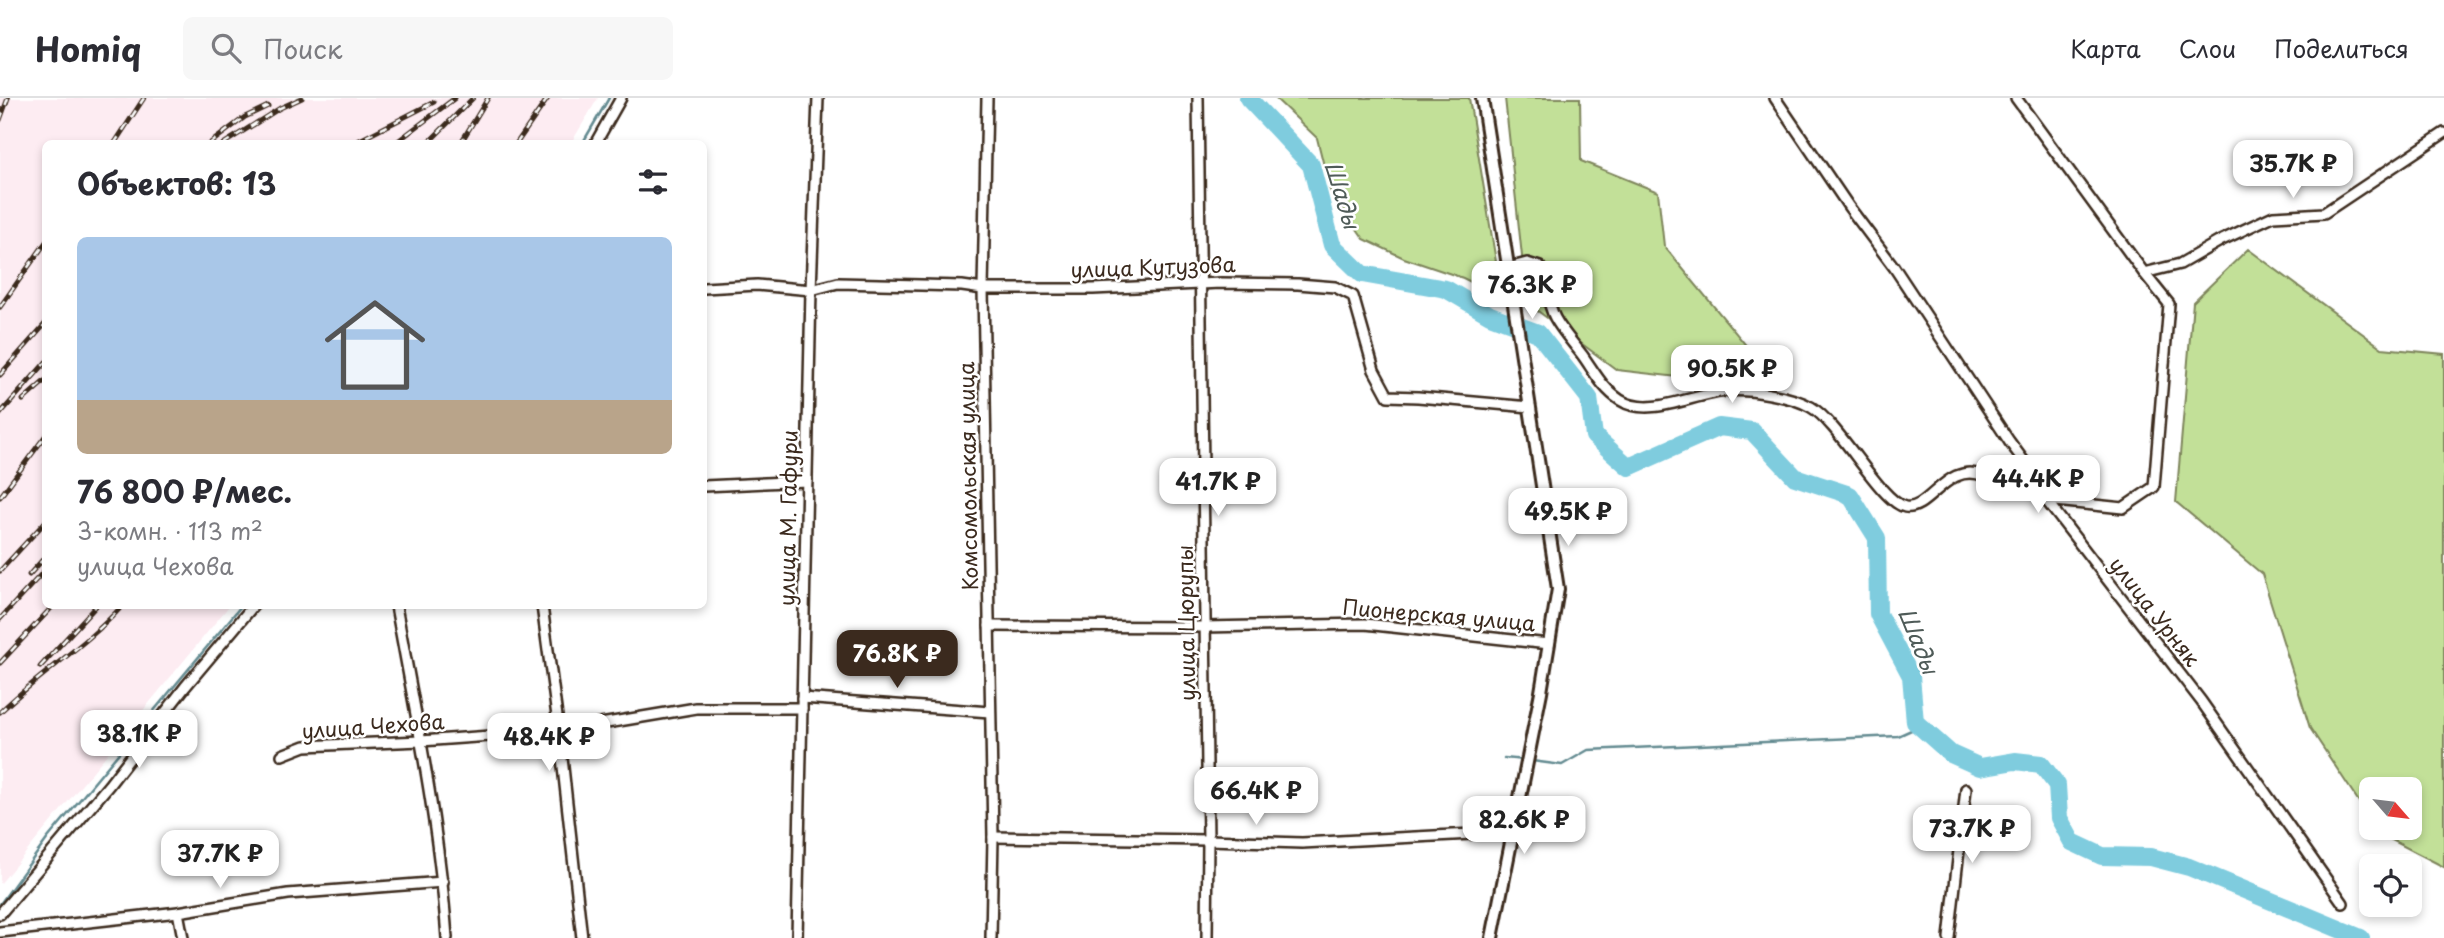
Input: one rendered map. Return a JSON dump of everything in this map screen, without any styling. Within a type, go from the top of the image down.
[{"type":"street","points":[[597,140],[621,98]]},
{"type":"street","name":"улица М. Гафури","points":[[797,938],[811,290],[818,98]]},
{"type":"street","name":"Комсомольская улица","points":[[987,98],[983,289],[993,837],[991,938]]},
{"type":"street","name":"улица Цюрупы","points":[[1198,98],[1207,938]]},
{"type":"street","points":[[1482,98],[1558,589],[1492,938]]},
{"type":"street","name":"улица Урняк","points":[[1775,98],[1849,207],[1894,267],[2037,479],[2046,500],[2202,701],[2343,903]]},
{"type":"street","points":[[2016,98],[2169,304],[2154,487],[2123,508],[2046,500]]},
{"type":"street","points":[[2144,273],[2180,264],[2273,216],[2324,213],[2444,133]]},
{"type":"street","points":[[1508,268],[1527,263],[1540,267],[1555,318],[1601,384],[1622,402],[1639,408],[1659,408],[1694,396],[1730,390],[1795,400],[1813,408],[1839,434],[1880,486],[1897,503],[1906,507],[1916,505],[1959,474],[1977,473],[1984,476]]},
{"type":"street","name":"улица Кутузова","points":[[707,288],[757,285],[811,290],[838,283],[962,286],[983,289],[1093,289],[1200,284],[1298,284],[1335,287],[1353,296],[1374,370],[1388,396],[1530,407]]},
{"type":"street","points":[[707,486],[807,481]]},
{"type":"street","points":[[0,914],[109,785],[185,687],[250,609]]},
{"type":"street","points":[[397,609],[443,882],[447,938]]},
{"type":"street","points":[[542,609],[582,938]]},
{"type":"street","name":"Пионерская улица","points":[[989,626],[1204,627],[1365,624],[1549,644]]},
{"type":"street","name":"улица Чехова","points":[[282,755],[305,746],[559,731],[696,708],[802,703],[990,712]]},
{"type":"street","points":[[1949,938],[1966,789]]},
{"type":"street","points":[[993,837],[1302,843],[1472,834],[1518,805]]},
{"type":"street","points":[[0,932],[178,912],[288,894],[443,882]]},
{"type":"street","points":[[178,912],[183,938]]},
{"type":"shaded area","points":[[0,98],[598,98],[573,140],[42,140],[42,609],[227,609],[0,884]]},
{"type":"green space","points":[[1275,98],[1469,98],[1502,298],[1463,278],[1404,258],[1364,239],[1330,190],[1317,138]]},
{"type":"green space","points":[[1505,98],[1580,98],[1581,161],[1658,192],[1664,246],[1759,361],[1713,381],[1617,370],[1527,303]]},
{"type":"green space","points":[[2248,249],[2382,348],[2444,354],[2444,867],[2392,840],[2422,840],[2422,777],[2359,777],[2359,802],[2310,728],[2262,574],[2176,502],[2193,302]]},
{"type":"waterway","points":[[584,140],[609,98]]},
{"type":"waterway","name":"Шады","points":[[1248,98],[1311,165],[1332,245],[1362,274],[1446,289],[1490,315],[1538,333],[1589,398],[1594,436],[1629,467],[1719,427],[1752,431],[1795,477],[1850,495],[1877,538],[1878,614],[1911,676],[1915,722],[1951,754],[1980,767],[2015,761],[2041,764],[2057,785],[2059,818],[2072,842],[2102,856],[2151,857],[2189,867],[2361,938]]},
{"type":"waterway","points":[[0,904],[48,838],[239,609]]},
{"type":"waterway","points":[[1532,761],[1562,765],[1588,750],[1898,736],[1918,727]]},
{"type":"waterway","points":[[1504,758],[1525,760]]},
{"type":"railway","points":[[0,120],[8,98]]},
{"type":"railway","points":[[117,140],[144,98]]},
{"type":"railway","points":[[229,140],[280,108],[302,98]]},
{"type":"railway","points":[[399,140],[455,98]]},
{"type":"railway","points":[[431,140],[473,98]]},
{"type":"railway","points":[[462,140],[488,98]]},
{"type":"railway","points":[[519,140],[548,98]]},
{"type":"railway","points":[[360,140],[434,102]]},
{"type":"railway","points":[[214,140],[245,117],[268,106]]},
{"type":"railway","points":[[0,307],[42,248]]},
{"type":"railway","points":[[0,375],[42,328]]},
{"type":"railway","points":[[0,414],[42,367]]},
{"type":"railway","points":[[23,400],[42,383]]},
{"type":"railway","points":[[0,497],[42,440]]},
{"type":"railway","points":[[0,571],[42,525]]},
{"type":"railway","points":[[29,575],[42,560]]},
{"type":"railway","points":[[0,619],[42,573]]},
{"type":"railway","points":[[0,663],[50,609]]},
{"type":"railway","points":[[40,667],[93,609]]},
{"type":"railway","points":[[0,712],[119,609]]}]
